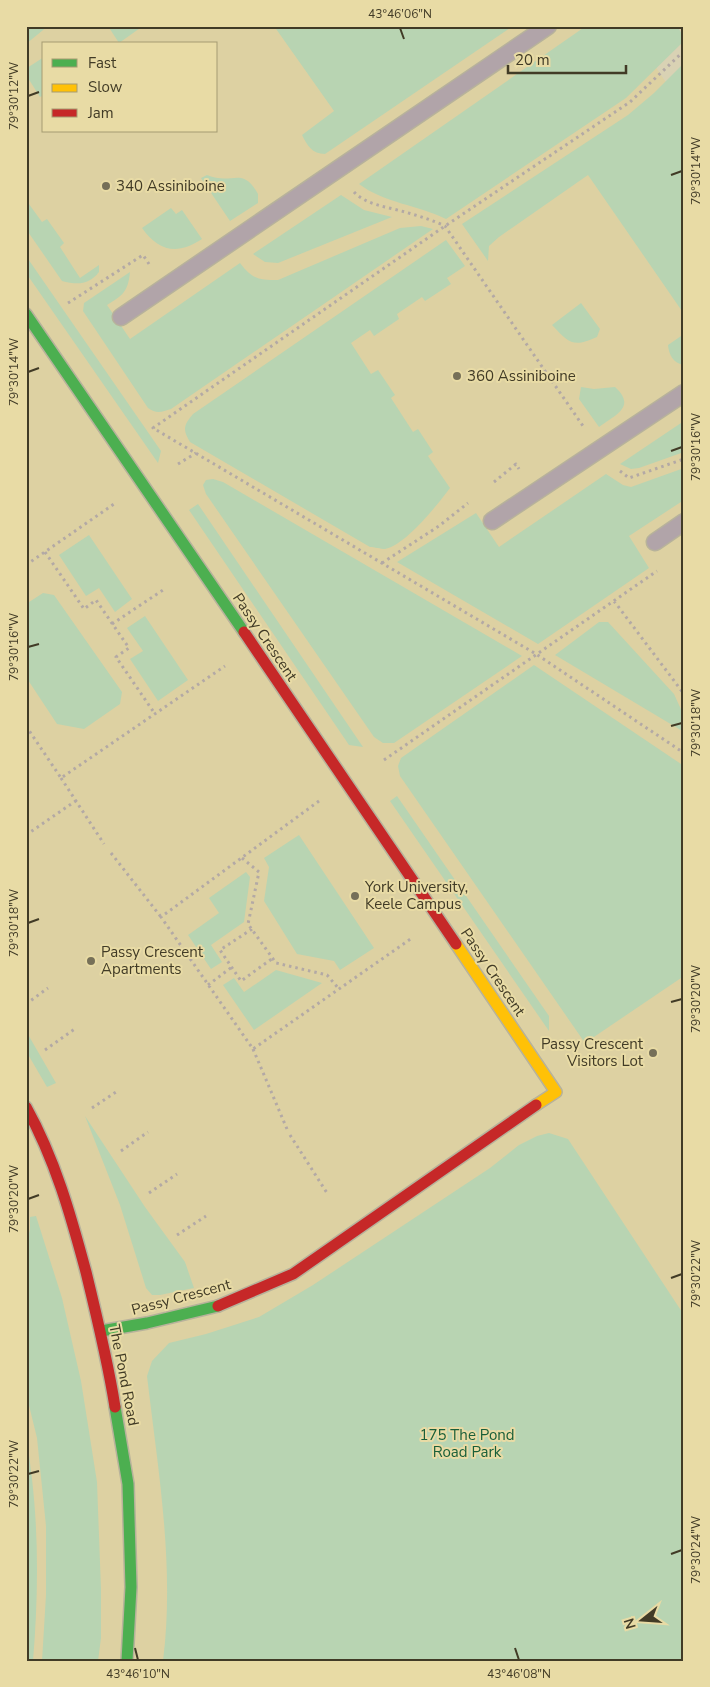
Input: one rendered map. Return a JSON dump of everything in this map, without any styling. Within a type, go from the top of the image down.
[{"type":"street","name":"Passy Crescent","points":[[26,314],[345,779],[556,1092],[498,1130],[293,1274],[224,1304],[147,1323],[101,1331]]},
{"type":"street","name":"The Pond Road","points":[[26,1107],[31,1128],[69,1208],[101,1331],[128,1484],[131,1587],[126,1661]]},
{"type":"lane","points":[[121,317],[548,26]]},
{"type":"lane","points":[[492,521],[684,393]]},
{"type":"lane","points":[[655,542],[684,522]]},
{"type":"path","points":[[684,51],[630,102],[153,428],[536,654],[684,753]]},
{"type":"path","points":[[334,172],[358,196],[377,205],[416,215],[446,226],[599,450],[629,478],[684,458]]},
{"type":"path","points":[[68,303],[143,255],[164,288]]},
{"type":"path","points":[[178,464],[196,453]]},
{"type":"path","points":[[493,483],[516,464],[536,492]]},
{"type":"path","points":[[382,563],[439,526],[470,502]]},
{"type":"path","points":[[26,564],[116,503]]},
{"type":"path","points":[[384,760],[661,569],[655,542]]},
{"type":"path","points":[[44,552],[84,609],[96,600],[129,648],[116,657],[155,714]]},
{"type":"path","points":[[112,624],[163,590]]},
{"type":"path","points":[[614,601],[684,694]]},
{"type":"path","points":[[62,778],[225,666]]},
{"type":"path","points":[[26,726],[77,800],[104,844]]},
{"type":"path","points":[[26,835],[77,800]]},
{"type":"path","points":[[161,918],[322,800]]},
{"type":"path","points":[[111,853],[161,918],[253,1049],[287,1129]]},
{"type":"path","points":[[242,858],[259,872],[248,924],[276,963],[327,975],[339,989]]},
{"type":"path","points":[[252,929],[220,950],[241,981],[273,958]]},
{"type":"path","points":[[253,1049],[415,936]]},
{"type":"path","points":[[208,985],[232,967]]},
{"type":"path","points":[[26,1004],[48,988]]},
{"type":"path","points":[[45,1050],[76,1028]]},
{"type":"path","points":[[92,1108],[119,1090]]},
{"type":"path","points":[[121,1151],[148,1132]]},
{"type":"path","points":[[290,1134],[327,1193]]},
{"type":"path","points":[[149,1193],[176,1174]]},
{"type":"path","points":[[177,1235],[206,1216]]},
{"type":"shaded area","name":"York University, Keele Campus","points":[[26,26],[628,26],[684,109],[684,1661],[26,1661]]},
{"type":"green space","points":[[26,26],[48,26],[26,44]]},
{"type":"green space","points":[[108,26],[143,26],[120,42],[118,42]]},
{"type":"green space","points":[[274,26],[513,26],[325,154],[320,154],[313,151],[302,135],[334,111]]},
{"type":"green space","points":[[586,26],[677,26],[684,37],[684,41],[626,98],[446,219],[379,196],[359,184]]},
{"type":"green space","points":[[42,58],[42,96],[40,97],[28,78],[27,68]]},
{"type":"green space","points":[[684,63],[684,314],[588,175],[499,237],[489,246],[488,261],[462,224],[628,115],[654,93]]},
{"type":"green space","points":[[207,175],[224,179],[242,178],[247,180],[258,194],[258,203],[230,221],[201,178]]},
{"type":"green space","points":[[341,195],[364,210],[392,217],[278,263],[265,262],[253,254]]},
{"type":"green space","points":[[26,200],[42,222],[47,219],[64,243],[60,247],[80,278],[99,265],[99,272],[95,276],[82,283],[62,281],[26,229]]},
{"type":"green space","points":[[171,208],[176,214],[182,210],[202,239],[177,249],[162,246],[148,236],[142,228]]},
{"type":"green space","points":[[421,226],[433,229],[171,409],[165,411],[156,412],[148,408],[83,311],[84,303],[130,272],[128,284],[124,292],[107,305],[130,339],[240,263],[256,278],[278,280],[400,228]]},
{"type":"green space","points":[[446,240],[465,266],[447,278],[451,284],[425,301],[422,297],[397,314],[399,319],[374,336],[370,330],[351,343],[371,374],[378,370],[395,395],[391,398],[413,432],[418,429],[433,452],[428,456],[450,488],[421,523],[402,540],[385,549],[370,547],[190,442],[185,427],[193,414]]},
{"type":"green space","points":[[26,256],[161,451],[158,463],[26,273]]},
{"type":"green space","points":[[581,303],[600,329],[597,337],[577,343],[567,340],[552,325]]},
{"type":"green space","points":[[684,334],[684,365],[672,358],[668,345]]},
{"type":"green space","points":[[581,387],[594,389],[615,387],[624,400],[624,405],[617,414],[599,427],[579,399]]},
{"type":"green space","points":[[684,421],[684,452],[639,468],[631,469],[620,464]]},
{"type":"green space","points":[[684,468],[684,500],[629,536],[649,568],[538,644],[397,562],[476,513],[499,547],[606,474],[623,485],[631,487]]},
{"type":"green space","points":[[213,479],[223,482],[522,656],[394,743],[383,743],[374,737],[206,494],[203,485],[206,480]]},
{"type":"green space","points":[[198,504],[363,747],[349,745],[189,510]]},
{"type":"green space","points":[[89,535],[132,599],[115,612],[99,588],[86,596],[59,555]]},
{"type":"green space","points":[[43,593],[54,595],[122,692],[120,704],[84,729],[57,724],[26,677],[26,604]]},
{"type":"green space","points":[[145,616],[188,680],[158,701],[130,659],[143,651],[127,628]]},
{"type":"green space","points":[[599,622],[608,622],[674,694],[684,716],[684,732],[555,655]]},
{"type":"green space","points":[[534,665],[684,766],[684,976],[585,1043],[400,776],[398,766],[401,758]]},
{"type":"green space","points":[[397,796],[549,1016],[549,1031],[390,801]]},
{"type":"green space","points":[[299,835],[374,948],[340,970],[334,961],[297,954],[264,901],[269,867],[264,858]]},
{"type":"green space","points":[[246,872],[250,877],[244,922],[211,945],[222,962],[211,969],[188,935],[219,913],[209,898]]},
{"type":"green space","points":[[276,970],[322,983],[254,1030],[223,985],[234,978],[244,992]]},
{"type":"green space","points":[[26,1031],[56,1083],[47,1087],[26,1051]]},
{"type":"green space","points":[[85,1116],[145,1207],[185,1262],[194,1288],[152,1295],[146,1288],[120,1205]]},
{"type":"green space","name":"175 The Pond Road Park","points":[[549,1133],[568,1139],[684,1315],[684,1661],[163,1661],[167,1590],[166,1554],[164,1518],[147,1376],[152,1361],[169,1343],[206,1334],[259,1317],[313,1285],[490,1168],[519,1145],[537,1136]]},
{"type":"green space","points":[[36,1216],[62,1298],[81,1381],[97,1482],[101,1589],[101,1638],[98,1661],[42,1661],[46,1595],[46,1526],[37,1438],[26,1393],[26,1246],[30,1229],[30,1217]]},
{"type":"green space","points":[[26,1437],[37,1547],[37,1593],[33,1661],[26,1661]]},
{"type":"traffic: fast","points":[[26,314],[244,632]]},
{"type":"traffic: fast","points":[[101,1331],[147,1323],[218,1306]]},
{"type":"traffic: fast","points":[[115,1407],[128,1484],[131,1587],[127,1661]]},
{"type":"traffic: slow","points":[[456,944],[556,1092],[536,1105]]},
{"type":"traffic: jam","points":[[244,632],[456,944]]},
{"type":"traffic: jam","points":[[218,1306],[293,1274],[536,1105]]},
{"type":"traffic: jam","points":[[26,1107],[54,1167],[74,1230],[98,1323],[115,1407]]},
{"type":"place","name":"340 Assiniboine","points":[[106,186]]},
{"type":"place","name":"360 Assiniboine","points":[[457,376]]},
{"type":"place","name":"York University, Keele Campus","points":[[355,896]]},
{"type":"place","name":"Passy Crescent Apartments","points":[[91,961]]},
{"type":"place","name":"Passy Crescent Visitors Lot","points":[[653,1053]]}]
